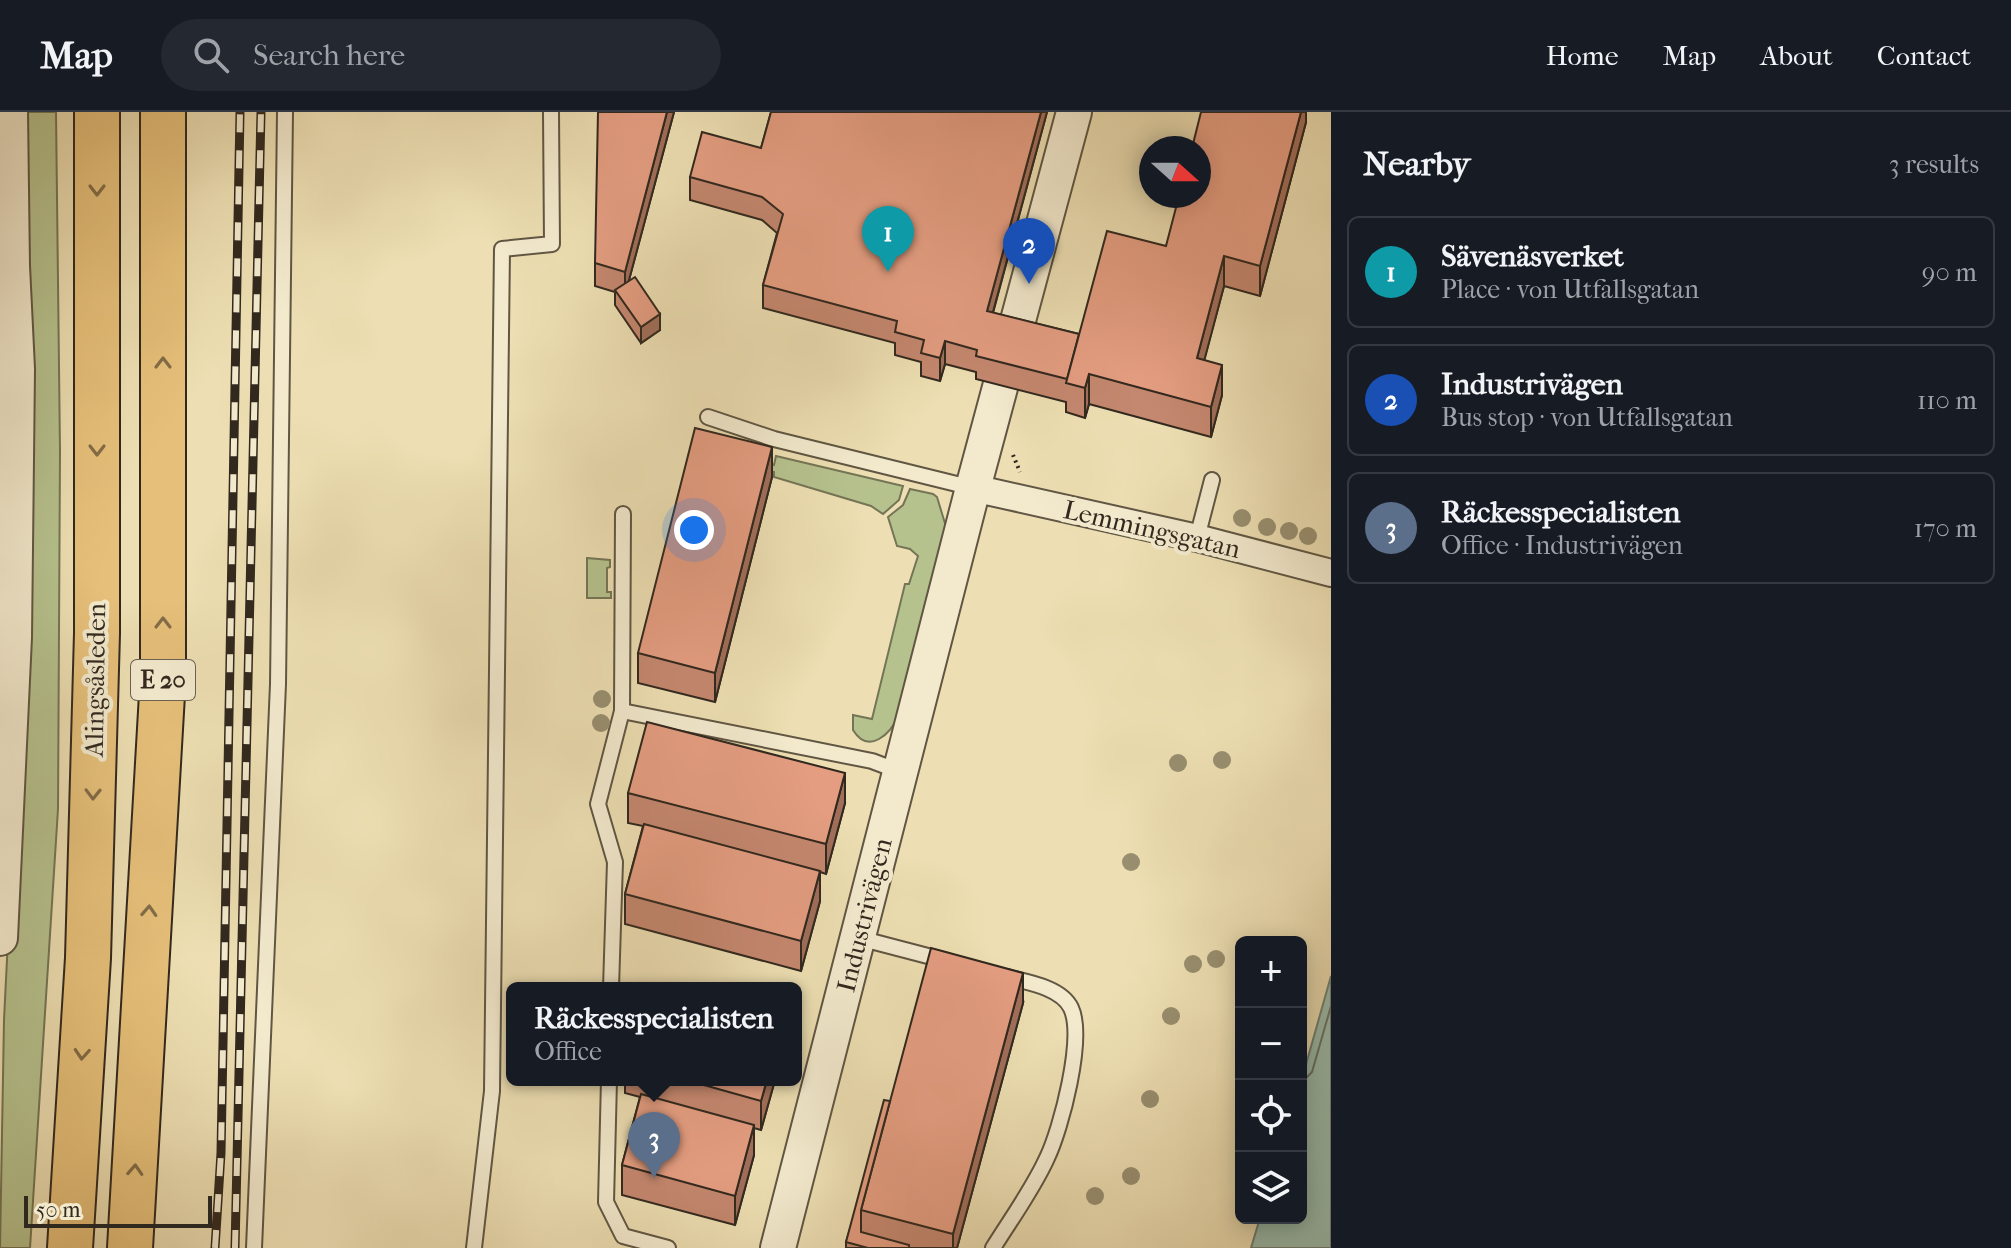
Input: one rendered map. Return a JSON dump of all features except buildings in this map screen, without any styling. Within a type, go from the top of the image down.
[{"type":"highway","name":"Alingsåsleden","points":[[70,1248],[88,958],[97,633],[97,112]]},
{"type":"highway","name":"E 20","points":[[130,1248],[163,677],[163,112]]},
{"type":"street","points":[[0,938],[14,637],[17,369],[8,265],[10,112]]},
{"type":"street","name":"Industrivägen","points":[[778,1248],[973,488],[1074,112]]},
{"type":"street","name":"Lemmingsgatan","points":[[973,488],[1197,538],[1331,573]]},
{"type":"lane","points":[[254,1248],[278,684],[285,112]]},
{"type":"lane","points":[[474,1248],[492,1091],[502,249],[552,244],[551,112]]},
{"type":"lane","points":[[708,417],[774,439],[973,488]]},
{"type":"lane","points":[[1197,538],[1212,480]]},
{"type":"lane","points":[[611,982],[615,862],[598,804],[622,711],[623,514]]},
{"type":"lane","points":[[622,711],[872,761],[901,772]]},
{"type":"lane","points":[[858,938],[958,964]]},
{"type":"lane","points":[[986,972],[1052,991],[1071,1007],[1076,1035],[1070,1084],[1048,1157],[993,1248]]},
{"type":"lane","points":[[609,1086],[606,1202],[623,1236],[668,1248]]},
{"type":"green space","points":[[22,112],[56,112],[60,452],[58,809],[30,1248],[0,1248],[4,1020],[22,657]]},
{"type":"green space","points":[[776,456],[903,486],[899,500],[883,514],[871,506],[774,477],[774,472],[723,459],[741,457],[774,465]]},
{"type":"green space","points":[[910,489],[937,497],[947,530],[899,715],[885,735],[866,741],[853,730],[853,715],[872,719],[905,584],[909,584],[918,556],[910,549],[897,546],[888,517],[903,505]]},
{"type":"green space","points":[[587,558],[610,560],[607,592],[611,592],[611,598],[587,598]]},
{"type":"water","points":[[1331,976],[1331,1248],[1251,1248],[1258,1224],[1307,1224],[1307,1061]]},
{"type":"railway","points":[[215,1248],[221,1153],[240,112]]},
{"type":"railway","points":[[235,1248],[261,112]]},
{"type":"place","name":"Sävenäsverket","points":[[888,272]]},
{"type":"place","name":"Industrivägen","points":[[1029,284]]},
{"type":"place","name":"Räckesspecialisten","points":[[654,1178]]}]
